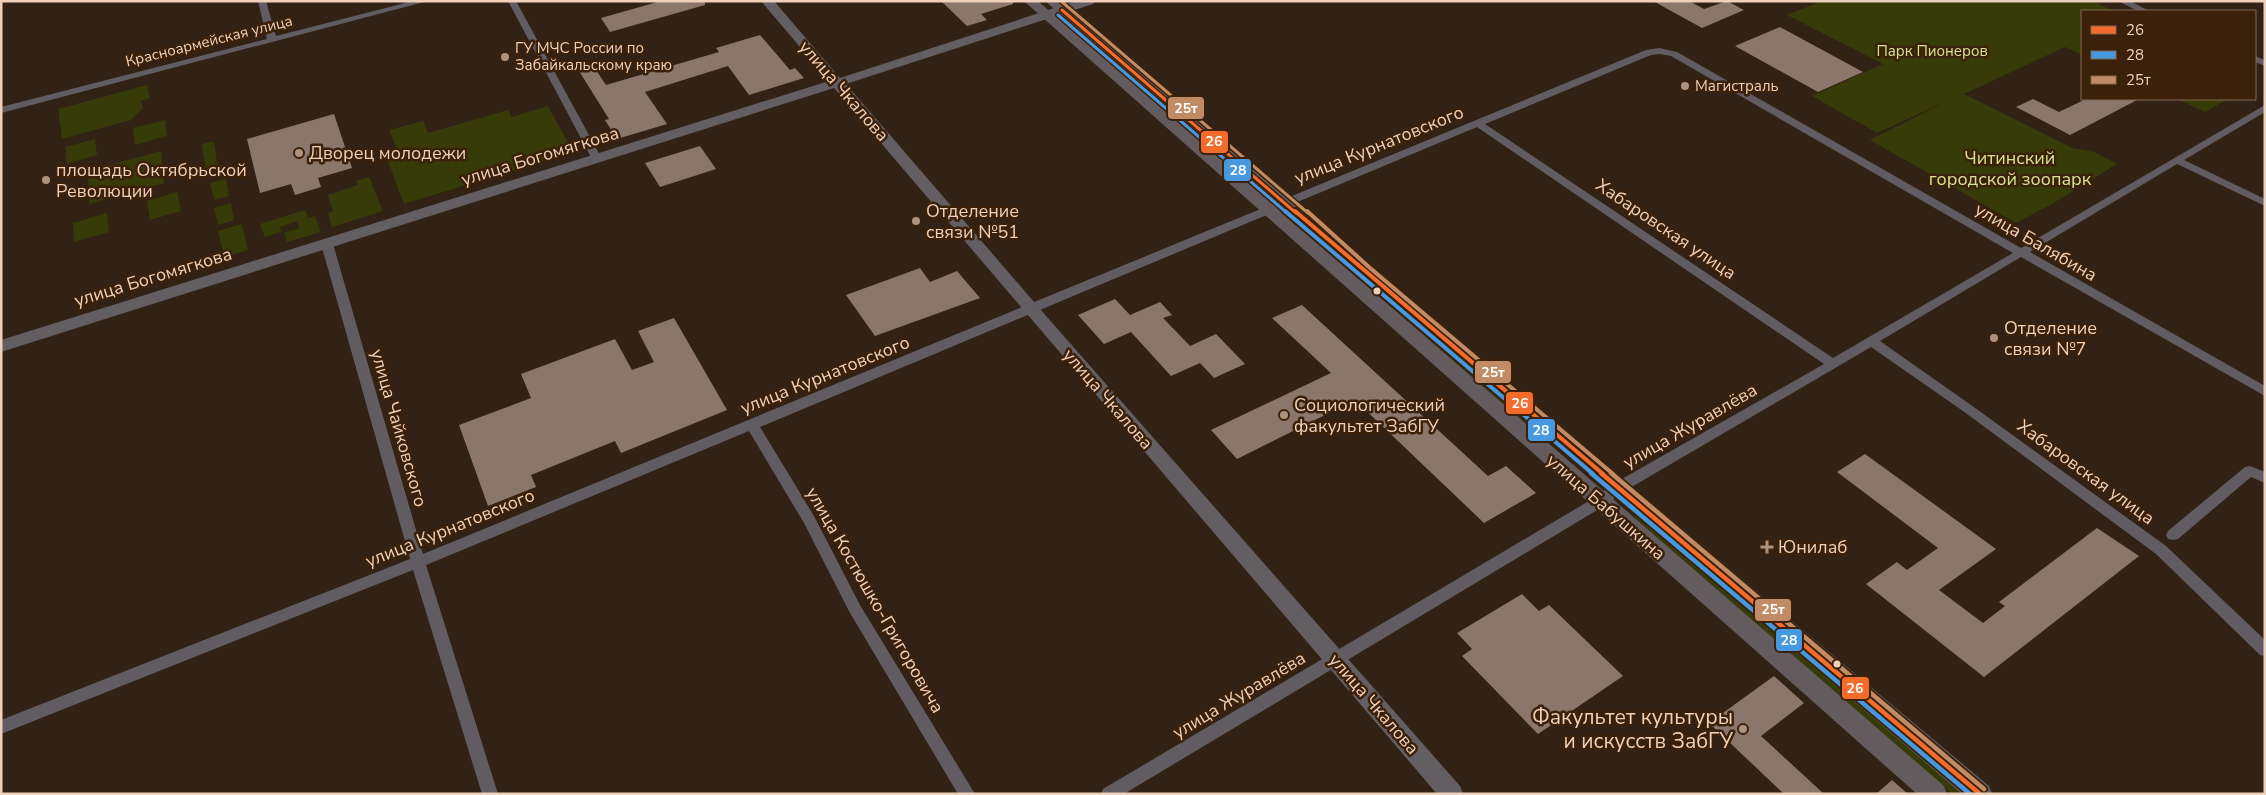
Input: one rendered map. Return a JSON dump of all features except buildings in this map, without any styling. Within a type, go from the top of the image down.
[{"type":"main road","name":"улица Чкалова","points":[[767,1],[1031,310],[1452,794]]},
{"type":"main road","name":"улица Бабушкина","points":[[1030,1],[1053,9],[1286,203],[1373,280],[1980,794]]},
{"type":"main road","name":"улица Богомягкова","points":[[1,346],[837,83],[1053,9],[1089,1]]},
{"type":"main road","name":"улица Бабушкина","points":[[1053,9],[1267,210],[1935,794]]},
{"type":"street","points":[[262,1],[272,40]]},
{"type":"street","name":"Красноармейская улица","points":[[1,110],[424,1]]},
{"type":"street","points":[[512,1],[597,159]]},
{"type":"street","points":[[2122,1],[2144,10]]},
{"type":"street","name":"улица Курнатовского","points":[[1,727],[418,562],[1031,310],[1640,55],[1660,51]]},
{"type":"street","name":"улица Балябина","points":[[1660,51],[1674,54],[2265,392]]},
{"type":"street","name":"улица Журавлёва","points":[[1109,794],[1600,502],[1618,488],[1833,364],[2265,108]]},
{"type":"street","name":"Хабаровская улица","points":[[1479,124],[1833,364]]},
{"type":"street","points":[[2176,160],[2265,203]]},
{"type":"street","name":"улица Чайковского","points":[[326,244],[418,562],[490,794]]},
{"type":"street","name":"Хабаровская улица","points":[[1871,341],[1967,408],[2161,550],[2265,650]]},
{"type":"street","name":"улица Костюшко-Григоровича","points":[[752,425],[809,520],[855,608],[967,794]]},
{"type":"street","points":[[2173,535],[2250,470],[2265,478]]},
{"type":"green space","name":"Парк Пионеров","points":[[1822,1],[2092,1],[2113,10],[2081,10],[2081,55],[2065,47],[1964,94],[2072,148],[2094,152],[2117,164],[2052,204],[2016,223],[1870,140],[1949,100],[1877,133],[1812,96],[1883,64],[1787,15]]},
{"type":"green space","points":[[1067,26],[1097,52],[1103,53],[1259,187],[1230,164],[1219,160]]},
{"type":"green space","points":[[147,85],[150,98],[141,101],[143,108],[131,120],[62,139],[58,109]]},
{"type":"green space","points":[[2179,100],[2226,100],[2205,112]]},
{"type":"green space","points":[[548,106],[573,152],[404,204],[388,161],[400,157],[389,130],[423,121],[428,133],[508,110],[512,117]]},
{"type":"green space","points":[[165,120],[167,136],[135,145],[133,128]]},
{"type":"green space","points":[[95,139],[97,155],[67,164],[65,147]]},
{"type":"green space","points":[[214,141],[218,169],[206,172],[202,144]]},
{"type":"green space","points":[[161,151],[164,183],[89,204],[88,171]]},
{"type":"green space","points":[[369,177],[383,211],[332,227],[328,213],[333,211],[328,195],[358,185],[356,181]]},
{"type":"green space","points":[[226,179],[229,196],[214,200],[210,183]]},
{"type":"green space","points":[[177,192],[181,211],[150,220],[147,201]]},
{"type":"green space","points":[[231,203],[234,220],[218,225],[214,208]]},
{"type":"green space","points":[[305,210],[308,218],[315,216],[321,232],[287,242],[284,233],[299,228],[297,221],[280,227],[281,232],[265,237],[260,224]]},
{"type":"green space","points":[[107,213],[109,232],[74,242],[73,223]]},
{"type":"green space","points":[[1289,219],[1322,245],[1331,248],[1536,427],[1522,420]]},
{"type":"green space","points":[[242,224],[248,250],[224,257],[218,231]]},
{"type":"green space","points":[[1640,514],[1966,794],[1952,794],[1634,517]]},
{"type":"transit line","name":"25т","points":[[1061,1],[1310,214],[1370,268],[1984,789]]},
{"type":"transit line","name":"26","points":[[1062,10],[1366,273],[1980,794]]},
{"type":"transit line","name":"28","points":[[1058,15],[1362,278],[1970,794]]},
{"type":"place","name":"ГУ МЧС России по Забайкальскому краю","points":[[505,57]]},
{"type":"place","name":"Магистраль","points":[[1685,86]]},
{"type":"place","name":"Дворец молодежи","points":[[299,153]]},
{"type":"place","name":"площадь Октябрьской Революции","points":[[46,180]]},
{"type":"place","name":"Отделение связи №51","points":[[916,221]]},
{"type":"place","name":"Отделение связи №7","points":[[1994,338]]},
{"type":"place","name":"Социологический факультет ЗабГУ","points":[[1284,415]]},
{"type":"place","name":"Юнилаб","points":[[1767,547]]},
{"type":"place","name":"Факультет культуры и искусств ЗабГУ","points":[[1743,729]]},
{"type":"park label","name":"Читинский городской зоопарк","points":[[2010,168]]}]
